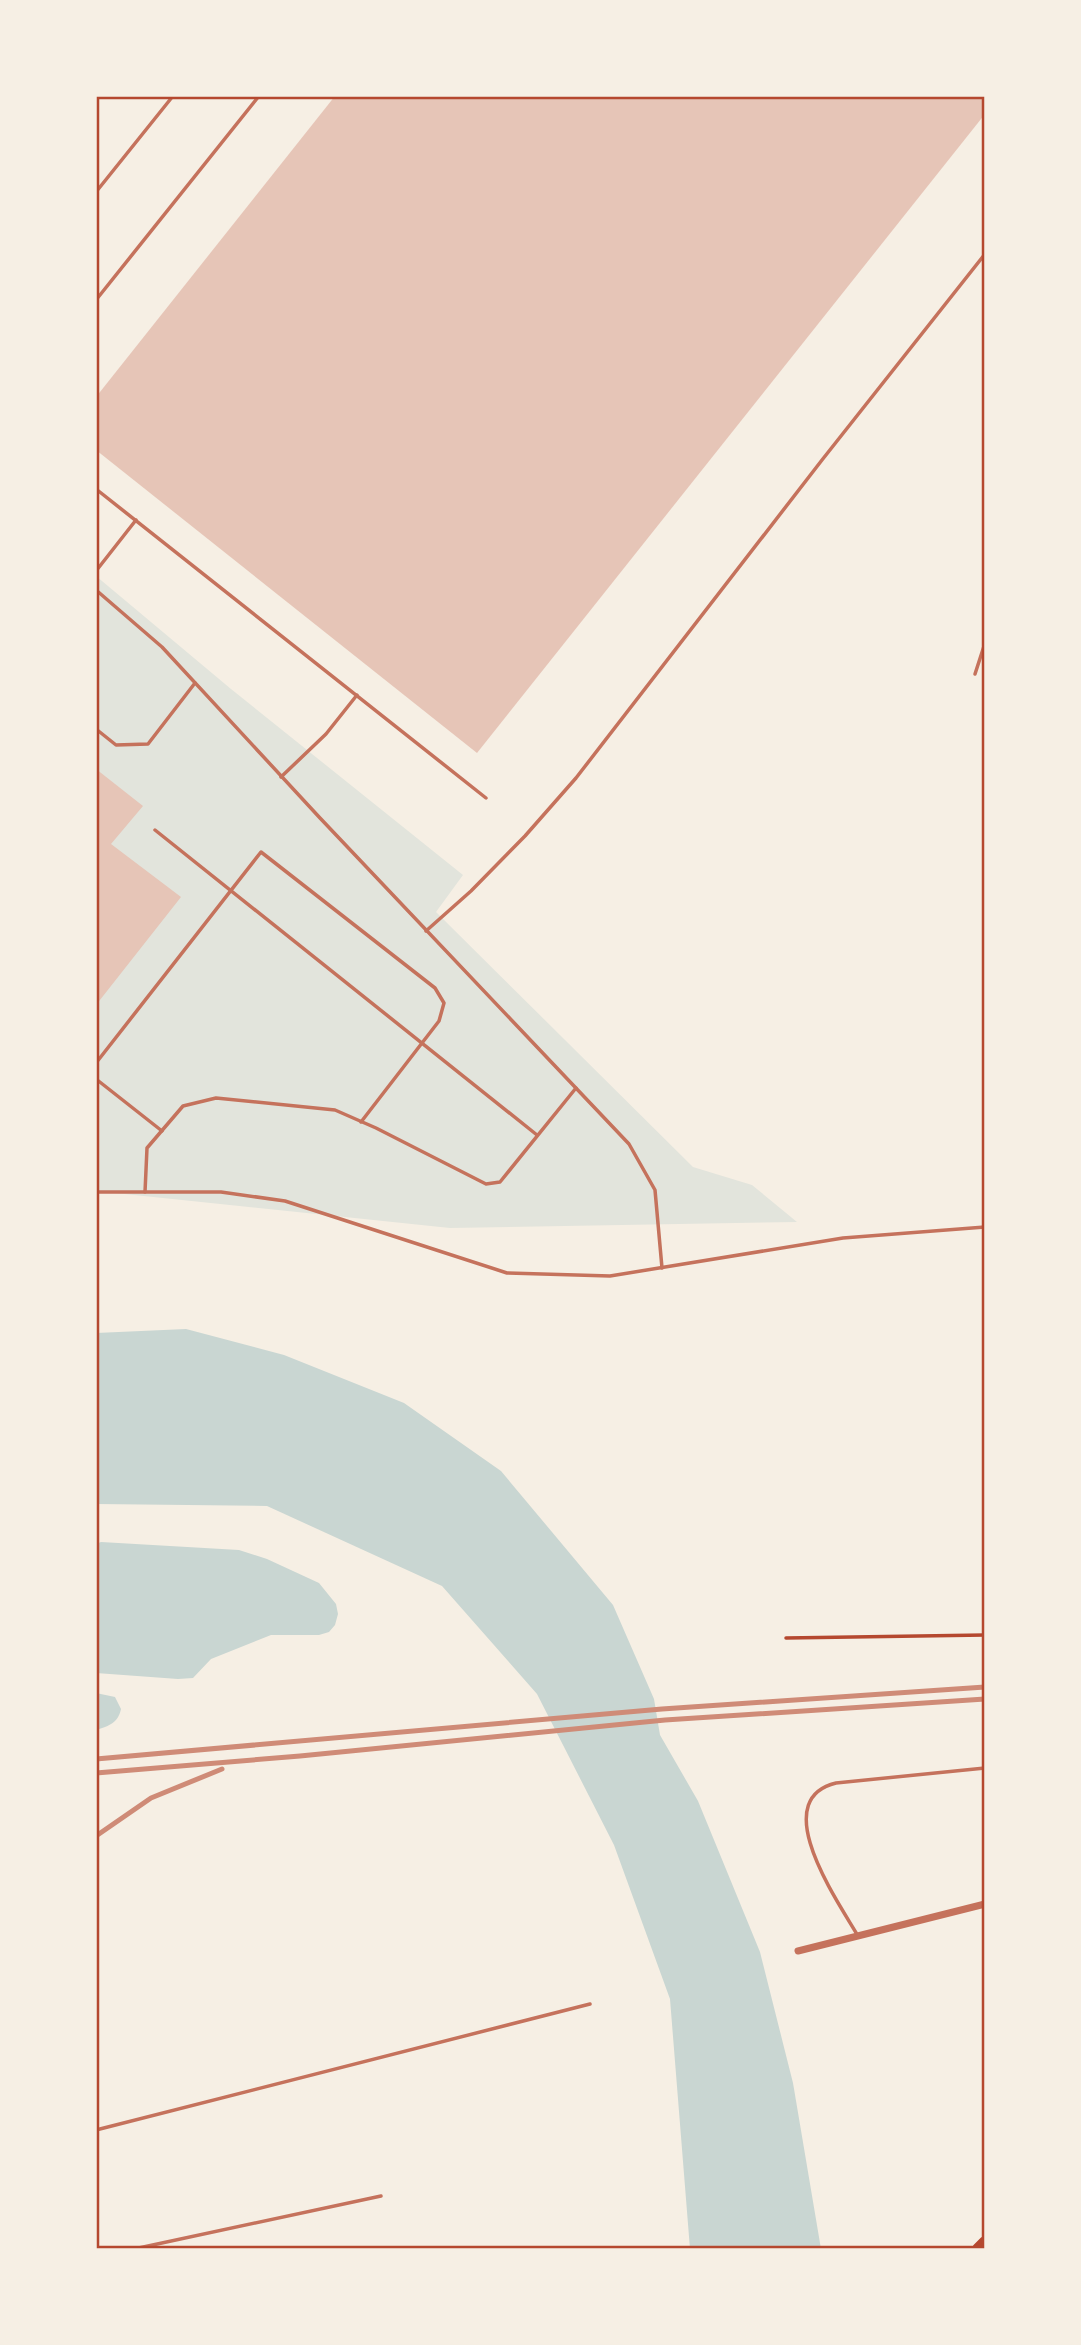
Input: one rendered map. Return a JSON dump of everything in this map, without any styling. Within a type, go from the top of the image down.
[{"type":"highway","points":[[978,2249],[985,2242]]},
{"type":"street","points":[[798,1951],[985,1904]]},
{"type":"lane","points":[[96,192],[173,96]]},
{"type":"lane","points":[[96,300],[259,96]]},
{"type":"lane","points":[[426,931],[471,891],[525,836],[576,778],[985,254]]},
{"type":"lane","points":[[96,489],[486,798]]},
{"type":"lane","points":[[96,571],[136,520]]},
{"type":"lane","points":[[96,590],[162,647],[281,777],[629,1144],[655,1190],[662,1268]]},
{"type":"lane","points":[[975,674],[985,643]]},
{"type":"lane","points":[[96,729],[116,745],[148,744],[195,683]]},
{"type":"lane","points":[[281,777],[326,734],[357,695]]},
{"type":"lane","points":[[155,830],[537,1135]]},
{"type":"lane","points":[[96,1063],[261,852],[435,988],[444,1003],[439,1021],[361,1122]]},
{"type":"lane","points":[[96,1079],[162,1131]]},
{"type":"lane","points":[[145,1192],[147,1148],[183,1105],[216,1098],[335,1110],[486,1184],[500,1182],[576,1087]]},
{"type":"lane","points":[[96,1192],[221,1192],[285,1201],[507,1273],[610,1276],[843,1238],[985,1227]]},
{"type":"lane","points":[[858,1936],[821,1871],[807,1833],[806,1816],[810,1803],[826,1786],[985,1768]]},
{"type":"lane","points":[[96,2130],[590,2004]]},
{"type":"lane","points":[[134,2249],[381,2196]]},
{"type":"path","points":[[786,1638],[985,1634]]},
{"type":"shaded area","points":[[96,576],[231,689],[463,875],[436,912],[693,1167],[752,1185],[797,1222],[450,1228],[96,1191]]},
{"type":"shaded area","points":[[186,1329],[284,1355],[404,1403],[501,1471],[613,1605],[654,1699],[660,1735],[698,1801],[760,1952],[793,2083],[821,2249],[690,2249],[670,1999],[614,1845],[537,1694],[442,1586],[267,1506],[96,1504],[96,1333]]},
{"type":"shaded area","points":[[101,1542],[239,1550],[267,1559],[319,1583],[336,1604],[338,1614],[335,1625],[329,1632],[319,1635],[271,1635],[211,1659],[193,1678],[96,1673],[96,1544]]},
{"type":"shaded area","points":[[96,1693],[115,1697],[121,1709],[118,1718],[96,1730]]},
{"type":"building","points":[[335,96],[985,96],[985,114],[477,753],[96,450],[96,397]]},
{"type":"building","points":[[96,769],[143,806],[111,844],[181,897],[96,1005]]},
{"type":"railway","points":[[96,1759],[662,1709],[985,1687]]},
{"type":"railway","points":[[96,1773],[665,1720],[985,1699]]},
{"type":"railway","points":[[96,1836],[151,1798],[222,1769]]}]
